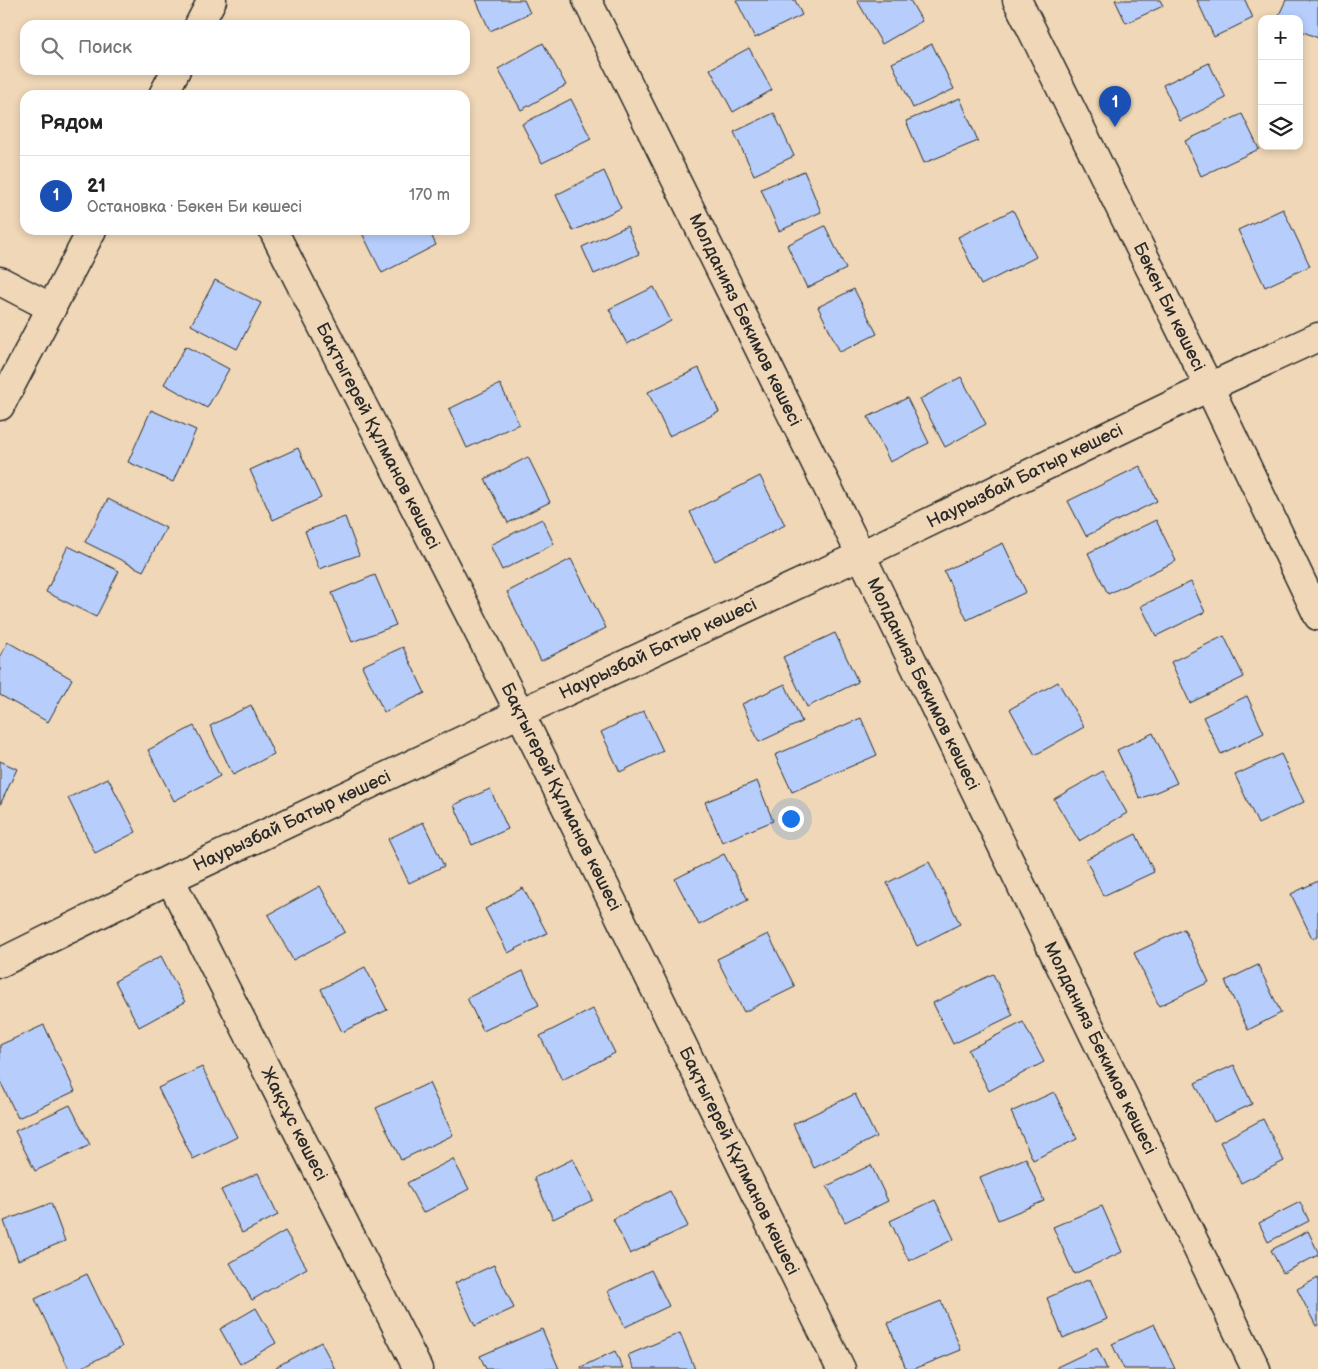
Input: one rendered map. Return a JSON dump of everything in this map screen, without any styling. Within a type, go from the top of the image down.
[{"type":"street","points":[[202,20],[212,0]]},
{"type":"street","name":"Молданияз Бекимов көшесі","points":[[587,0],[861,555],[1256,1369]]},
{"type":"street","name":"Бөкен Би көшесі","points":[[1017,0],[1209,387],[1318,616]]},
{"type":"street","points":[[166,90],[173,75]]},
{"type":"street","points":[[0,406],[89,235]]},
{"type":"street","name":"Бақтыгерей Құлманов көшесі","points":[[276,235],[520,713],[840,1369]]},
{"type":"street","points":[[0,281],[52,308]]},
{"type":"street","name":"Наурызбай Батыр көшесі","points":[[0,963],[170,879],[520,713],[861,555],[1209,387],[1318,337]]},
{"type":"street","name":"Жақсұс көшесі","points":[[170,879],[418,1369]]},
{"type":"building","points":[[476,0],[524,0],[530,13],[490,31]]},
{"type":"building","points":[[736,0],[795,0],[802,15],[755,38]]},
{"type":"building","points":[[857,0],[910,0],[922,21],[882,44]]},
{"type":"building","points":[[1115,0],[1160,0],[1163,6],[1126,23]]},
{"type":"building","points":[[1197,0],[1245,0],[1253,18],[1214,37]]},
{"type":"building","points":[[1286,0],[1318,0],[1318,38],[1303,32],[1303,15],[1279,15]]},
{"type":"building","points":[[543,43],[566,85],[521,110],[498,69]]},
{"type":"building","points":[[932,44],[954,89],[913,108],[892,63]]},
{"type":"building","points":[[749,48],[772,90],[733,112],[710,69]]},
{"type":"building","points":[[1209,63],[1226,98],[1180,121],[1163,85]]},
{"type":"building","points":[[960,98],[978,141],[924,163],[906,121]]},
{"type":"building","points":[[571,99],[591,139],[542,163],[522,124]]},
{"type":"building","points":[[774,113],[794,156],[754,175],[734,132]]},
{"type":"building","points":[[1242,114],[1258,149],[1201,176],[1185,141]]},
{"type":"building","points":[[604,171],[621,208],[573,231],[556,195]]},
{"type":"building","points":[[804,171],[821,212],[779,231],[761,189]]},
{"type":"building","points":[[1283,209],[1310,266],[1265,287],[1238,230]]},
{"type":"building","points":[[1013,210],[1036,257],[981,285],[958,237]]},
{"type":"building","points":[[627,226],[639,254],[594,274],[582,247]]},
{"type":"building","points":[[825,226],[846,269],[807,288],[787,245]]},
{"type":"building","points":[[363,235],[431,235],[436,245],[382,273]]},
{"type":"building","points":[[215,280],[261,303],[237,349],[191,325]]},
{"type":"building","points":[[654,287],[671,321],[627,344],[609,309]]},
{"type":"building","points":[[854,289],[877,334],[840,352],[818,307]]},
{"type":"building","points":[[186,346],[229,369],[207,408],[164,384]]},
{"type":"building","points":[[699,368],[719,412],[669,436],[648,392]]},
{"type":"building","points":[[961,377],[986,424],[945,447],[920,399]]},
{"type":"building","points":[[500,384],[519,424],[467,448],[449,409]]},
{"type":"building","points":[[907,398],[929,443],[890,462],[868,417]]},
{"type":"building","points":[[151,410],[196,430],[173,482],[128,462]]},
{"type":"building","points":[[298,448],[321,498],[273,520],[250,470]]},
{"type":"building","points":[[528,457],[550,502],[508,523],[485,479]]},
{"type":"building","points":[[1140,466],[1157,501],[1086,536],[1068,501]]},
{"type":"building","points":[[760,476],[785,525],[715,561],[690,512]]},
{"type":"building","points":[[108,499],[166,528],[143,571],[85,542]]},
{"type":"building","points":[[345,517],[359,555],[319,569],[305,531]]},
{"type":"building","points":[[542,519],[554,544],[502,570],[490,545]]},
{"type":"building","points":[[1156,520],[1176,561],[1108,594],[1088,553]]},
{"type":"building","points":[[1003,543],[1026,592],[967,620],[944,571]]},
{"type":"building","points":[[68,546],[119,571],[96,617],[46,592]]},
{"type":"building","points":[[571,559],[606,628],[541,661],[507,592]]},
{"type":"building","points":[[375,575],[396,625],[352,642],[332,593]]},
{"type":"building","points":[[1191,582],[1205,612],[1156,636],[1141,606]]},
{"type":"building","points":[[835,633],[858,682],[807,707],[783,657]]},
{"type":"building","points":[[1224,636],[1244,677],[1190,703],[1171,662]]},
{"type":"building","points":[[8,642],[72,679],[48,722],[0,695],[0,656]]},
{"type":"building","points":[[403,647],[425,693],[384,712],[362,666]]},
{"type":"building","points":[[1058,682],[1084,727],[1035,755],[1010,709]]},
{"type":"building","points":[[785,684],[802,722],[759,742],[742,704]]},
{"type":"building","points":[[1247,696],[1264,733],[1221,754],[1203,717]]},
{"type":"building","points":[[251,705],[274,754],[233,775],[210,726]]},
{"type":"building","points":[[644,711],[663,751],[620,772],[601,732]]},
{"type":"building","points":[[861,718],[877,755],[792,792],[775,755]]},
{"type":"building","points":[[194,726],[220,776],[174,801],[148,750]]},
{"type":"building","points":[[1153,733],[1177,783],[1140,799],[1117,750]]},
{"type":"building","points":[[1281,754],[1304,802],[1258,824],[1235,775]]},
{"type":"building","points":[[0,761],[17,769],[0,805]]},
{"type":"building","points":[[1103,771],[1127,813],[1079,841],[1054,799]]},
{"type":"building","points":[[108,778],[136,832],[95,853],[68,798]]},
{"type":"building","points":[[757,781],[773,821],[722,842],[705,802]]},
{"type":"building","points":[[490,789],[508,829],[472,845],[454,805]]},
{"type":"building","points":[[423,822],[444,866],[409,883],[388,839]]},
{"type":"building","points":[[1136,834],[1154,872],[1103,896],[1086,859]]},
{"type":"building","points":[[724,854],[748,900],[699,925],[675,879]]},
{"type":"building","points":[[929,862],[960,924],[917,946],[887,883]]},
{"type":"building","points":[[1318,881],[1318,936],[1312,938],[1291,894]]},
{"type":"building","points":[[320,886],[345,932],[293,960],[268,915]]},
{"type":"building","points":[[523,888],[547,933],[508,953],[485,909]]},
{"type":"building","points":[[1184,929],[1209,982],[1159,1006],[1134,953]]},
{"type":"building","points":[[768,934],[795,987],[744,1012],[717,959]]},
{"type":"building","points":[[161,956],[185,1002],[139,1027],[115,981]]},
{"type":"building","points":[[1258,965],[1281,1013],[1248,1030],[1225,981]]},
{"type":"building","points":[[365,967],[387,1010],[342,1032],[321,989]]},
{"type":"building","points":[[523,971],[539,1005],[483,1031],[467,998]]},
{"type":"building","points":[[993,974],[1013,1015],[953,1044],[933,1003]]},
{"type":"building","points":[[593,1009],[615,1053],[562,1080],[540,1036]]},
{"type":"building","points":[[1023,1022],[1044,1062],[989,1091],[968,1050]]},
{"type":"building","points":[[44,1025],[75,1091],[18,1118],[0,1081],[0,1045]]},
{"type":"building","points":[[1234,1065],[1252,1104],[1214,1122],[1195,1083]]},
{"type":"building","points":[[202,1067],[237,1137],[193,1159],[158,1088]]},
{"type":"building","points":[[429,1083],[453,1135],[401,1160],[376,1108]]},
{"type":"building","points":[[1054,1092],[1077,1139],[1033,1160],[1011,1112]]},
{"type":"building","points":[[855,1094],[876,1137],[814,1168],[793,1124]]},
{"type":"building","points":[[70,1105],[90,1145],[35,1171],[15,1131]]},
{"type":"building","points":[[1263,1119],[1284,1161],[1241,1183],[1220,1142]]},
{"type":"building","points":[[1026,1158],[1044,1201],[998,1220],[980,1177]]},
{"type":"building","points":[[453,1159],[469,1189],[423,1213],[407,1183]]},
{"type":"building","points":[[573,1159],[593,1200],[553,1219],[534,1178]]},
{"type":"building","points":[[871,1165],[888,1201],[845,1222],[827,1186]]},
{"type":"building","points":[[258,1173],[278,1215],[242,1233],[221,1190]]},
{"type":"building","points":[[670,1191],[688,1226],[630,1254],[613,1219]]},
{"type":"building","points":[[935,1200],[954,1239],[909,1261],[890,1221]]},
{"type":"building","points":[[1300,1202],[1309,1221],[1268,1242],[1259,1223]]},
{"type":"building","points":[[51,1203],[65,1241],[18,1260],[4,1221]]},
{"type":"building","points":[[1102,1206],[1122,1252],[1074,1274],[1053,1227]]},
{"type":"building","points":[[285,1231],[307,1268],[252,1300],[230,1263]]},
{"type":"building","points":[[1308,1231],[1318,1255],[1283,1273],[1271,1250]]},
{"type":"building","points":[[494,1265],[514,1308],[475,1326],[455,1283]]},
{"type":"building","points":[[651,1270],[669,1306],[625,1327],[608,1291]]},
{"type":"building","points":[[87,1274],[122,1347],[78,1369],[69,1369],[35,1299]]},
{"type":"building","points":[[1318,1278],[1318,1325],[1316,1326],[1297,1289]]},
{"type":"building","points":[[1090,1279],[1107,1319],[1063,1338],[1047,1298]]},
{"type":"building","points":[[941,1301],[961,1350],[914,1369],[906,1369],[888,1323]]},
{"type":"building","points":[[256,1308],[276,1343],[240,1364],[220,1329]]},
{"type":"building","points":[[1154,1324],[1175,1369],[1124,1369],[1112,1344]]},
{"type":"building","points":[[542,1329],[559,1369],[486,1369],[480,1356]]},
{"type":"building","points":[[680,1333],[695,1369],[634,1369],[628,1355]]},
{"type":"building","points":[[321,1342],[335,1369],[277,1369],[276,1367]]},
{"type":"building","points":[[1097,1348],[1107,1369],[1057,1369],[1057,1367]]},
{"type":"building","points":[[615,1351],[623,1369],[582,1369],[581,1367]]},
{"type":"place","name":"21","points":[[1115,127]]}]
